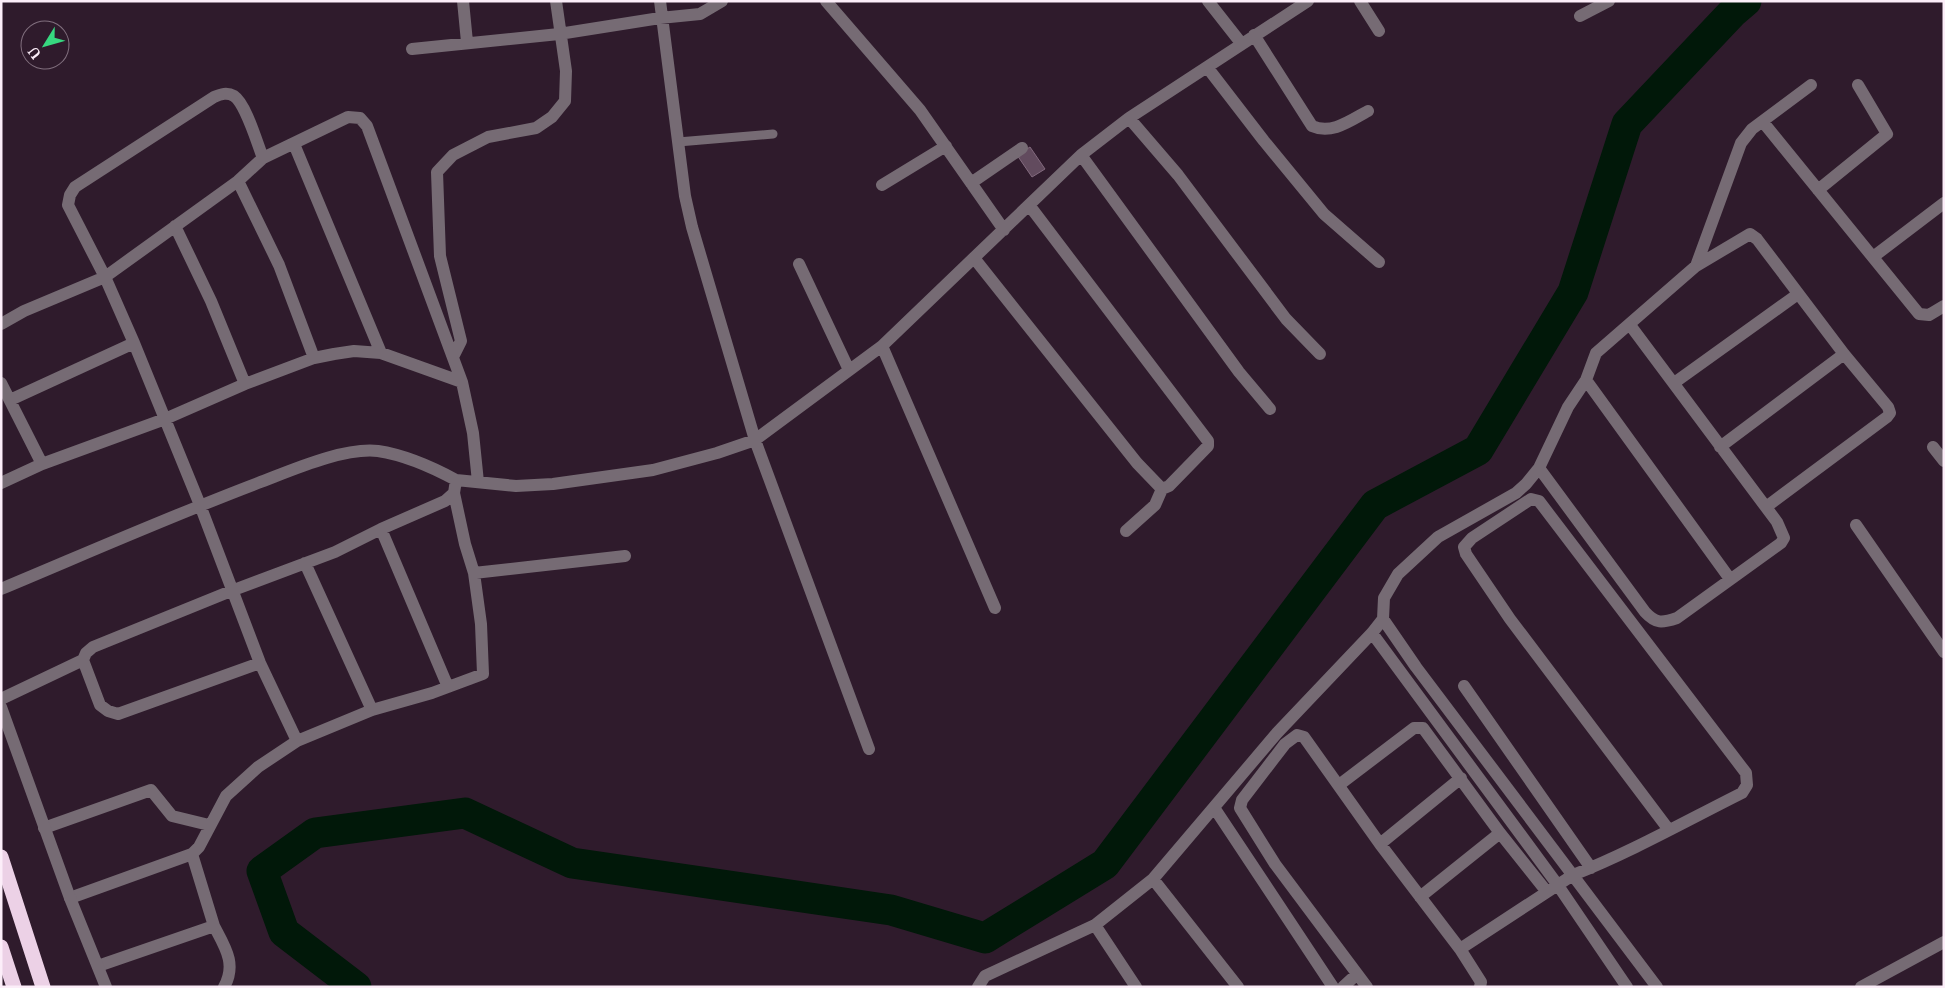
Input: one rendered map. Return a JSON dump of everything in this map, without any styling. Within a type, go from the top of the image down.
[{"type":"highway","points":[[1,857],[43,987]]},
{"type":"highway","points":[[1,947],[14,987]]},
{"type":"street","points":[[463,1],[467,42]]},
{"type":"street","points":[[453,357],[461,342],[440,256],[437,172],[453,155],[488,137],[536,128],[552,117],[565,101],[566,71],[559,34],[556,1]]},
{"type":"street","points":[[660,1],[660,18],[692,227],[755,440],[869,749]]},
{"type":"street","points":[[412,49],[559,34],[660,18],[700,14],[722,1]]},
{"type":"street","points":[[826,1],[887,70],[946,146],[1004,230]]},
{"type":"street","points":[[1208,1],[1241,43]]},
{"type":"street","points":[[1,589],[200,505],[310,463],[358,452],[377,451],[412,460],[455,486],[478,482],[516,486],[553,484],[653,470],[717,453],[755,440],[882,346],[1082,155],[1129,118],[1241,43],[1308,1]]},
{"type":"street","points":[[1360,1],[1379,32]]},
{"type":"street","points":[[1580,16],[1609,1]]},
{"type":"street","points":[[1254,35],[1305,118],[1312,126],[1321,130],[1336,128],[1368,111]]},
{"type":"street","points":[[1207,67],[1324,214],[1378,262]]},
{"type":"street","points":[[1696,266],[1741,143],[1752,129],[1811,85]]},
{"type":"street","points":[[1818,190],[1887,134],[1858,86]]},
{"type":"street","points":[[264,158],[240,102],[232,95],[224,93],[214,97],[161,130],[75,187],[70,195],[68,204],[105,277],[134,343],[200,505],[231,591],[260,663],[297,741]]},
{"type":"street","points":[[1,324],[24,311],[105,277],[238,181],[264,158],[348,118],[360,118],[367,126],[462,382],[473,433],[478,482]]},
{"type":"street","points":[[1129,118],[1178,175],[1286,319],[1320,354]]},
{"type":"street","points":[[1763,122],[1919,314],[1929,316],[1944,306]]},
{"type":"street","points":[[294,144],[381,353]]},
{"type":"street","points":[[882,185],[946,146]]},
{"type":"street","points":[[972,183],[1022,148]]},
{"type":"street","points":[[1082,155],[1239,372],[1270,409]]},
{"type":"street","points":[[238,181],[278,265],[314,358]]},
{"type":"street","points":[[1873,257],[1944,203]]},
{"type":"street","points":[[1029,205],[1208,441],[1208,446],[1169,486],[1162,489],[1155,505],[1126,531]]},
{"type":"street","points":[[175,226],[211,301],[245,384]]},
{"type":"street","points":[[978,987],[984,976],[1095,925],[1153,879],[1277,733],[1372,633],[1382,619],[1384,598],[1398,574],[1438,537],[1516,493],[1526,484],[1539,468],[1568,407],[1586,380],[1596,353],[1696,266],[1750,234],[1757,239],[1890,412],[1887,418],[1766,507]]},
{"type":"street","points":[[974,258],[1137,463],[1162,489]]},
{"type":"street","points":[[799,264],[849,370]]},
{"type":"street","points":[[1674,383],[1798,294]]},
{"type":"street","points":[[1539,468],[1652,620],[1662,623],[1676,618],[1781,543],[1784,538],[1783,530],[1630,325]]},
{"type":"street","points":[[10,400],[134,343]]},
{"type":"street","points":[[882,346],[995,608]]},
{"type":"street","points":[[1,483],[42,464],[165,419],[245,384],[314,358],[354,351],[381,353],[462,382]]},
{"type":"street","points":[[1720,447],[1844,354]]},
{"type":"street","points":[[1586,380],[1730,579]]},
{"type":"street","points":[[1,383],[42,464]]},
{"type":"street","points":[[1933,447],[1944,460]]},
{"type":"street","points":[[260,663],[118,714],[108,711],[100,705],[83,660],[86,652],[93,647],[231,591],[335,552],[444,501],[455,486]]},
{"type":"street","points":[[70,898],[192,854],[199,847],[226,796],[258,767],[297,741],[372,710],[448,687],[483,674],[481,624],[474,573],[464,544],[455,486]]},
{"type":"street","points":[[1460,949],[1573,874],[1591,868],[1670,830],[1742,793],[1747,785],[1746,773],[1539,501],[1531,499],[1472,538],[1464,547],[1466,554],[1510,619],[1670,830]]},
{"type":"street","points":[[1856,525],[1944,652]]},
{"type":"street","points":[[381,529],[448,687]]},
{"type":"street","points":[[474,573],[625,556]]},
{"type":"street","points":[[305,563],[372,710]]},
{"type":"street","points":[[1382,619],[1657,987]]},
{"type":"street","points":[[1372,633],[1552,888]]},
{"type":"street","points":[[1,699],[83,660]]},
{"type":"street","points":[[1464,686],[1591,868]]},
{"type":"street","points":[[1,707],[70,898],[106,987]]},
{"type":"street","points":[[1339,785],[1414,728],[1424,728],[1500,833],[1579,916],[1627,987]]},
{"type":"street","points":[[1367,987],[1356,975],[1275,864],[1240,808],[1242,800],[1285,744],[1297,735],[1304,737],[1380,844],[1460,949],[1481,982],[1480,987]]},
{"type":"street","points":[[1380,844],[1461,778]]},
{"type":"street","points":[[44,828],[151,790],[172,816],[209,825]]},
{"type":"street","points":[[1214,809],[1333,987]]},
{"type":"street","points":[[1420,897],[1500,833]]},
{"type":"street","points":[[192,854],[214,926],[230,957],[229,978],[224,987]]},
{"type":"street","points":[[1153,879],[1238,987]]},
{"type":"street","points":[[1579,916],[1595,904]]},
{"type":"street","points":[[1095,925],[1133,986]]},
{"type":"street","points":[[98,966],[214,926]]},
{"type":"street","points":[[1861,987],[1944,942]]},
{"type":"street","points":[[1343,987],[1356,975]]},
{"type":"lane","points":[[678,142],[773,134]]},
{"type":"building","points":[[1030,147],[1045,169],[1032,177],[1017,155]]},
{"type":"waterway","points":[[356,987],[284,932],[262,871],[315,833],[465,813],[572,863],[891,910],[985,938],[1105,864],[1375,505],[1478,450],[1573,292],[1627,124],[1732,13],[1746,1]]}]
